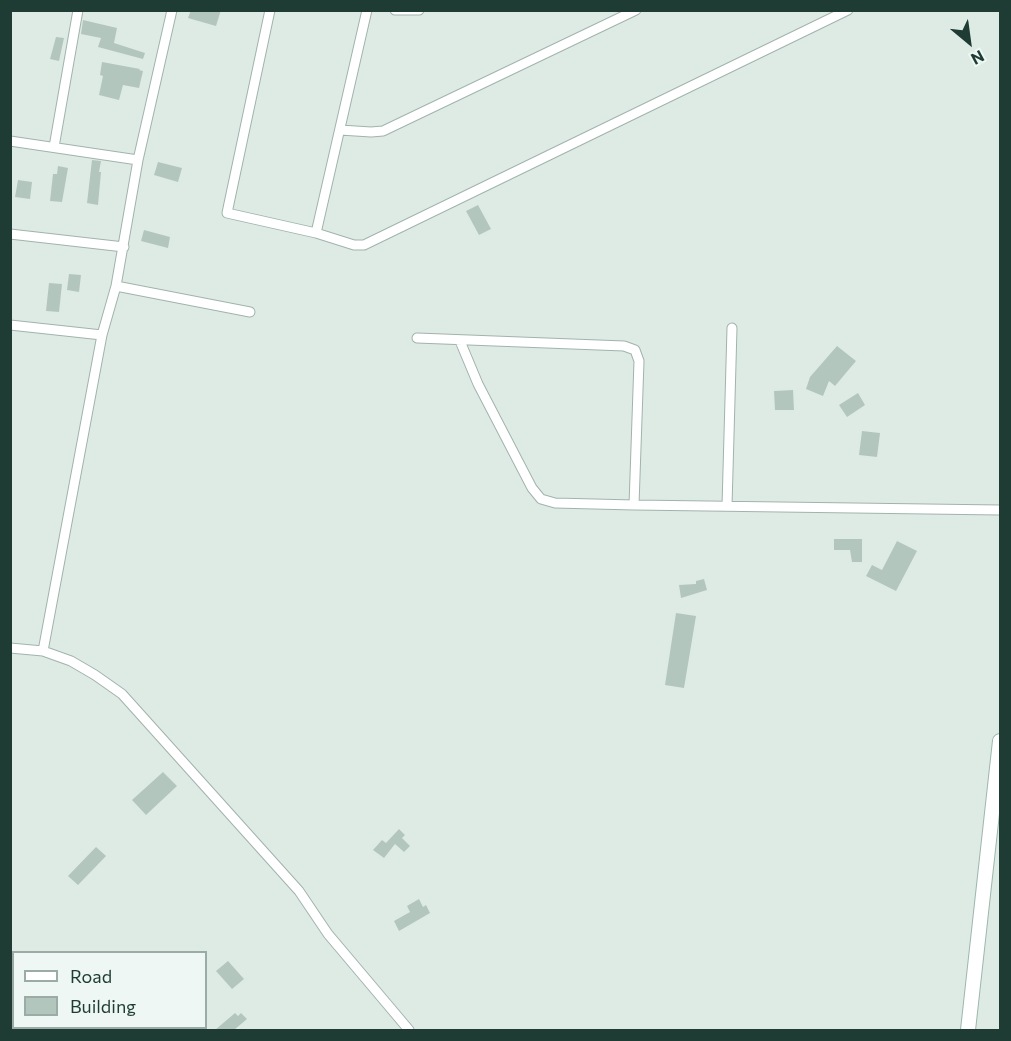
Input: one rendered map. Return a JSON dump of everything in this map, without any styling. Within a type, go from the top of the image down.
[{"type":"street","points":[[54,147],[78,10]]},
{"type":"street","points":[[43,651],[102,335],[116,286],[138,160],[172,10]]},
{"type":"street","points":[[270,10],[227,213],[316,233],[354,245],[364,245],[377,240],[848,10]]},
{"type":"street","points":[[316,233],[367,10]]},
{"type":"street","points":[[395,10],[419,10]]},
{"type":"street","points":[[340,130],[383,131],[398,125],[636,10]]},
{"type":"street","points":[[10,141],[138,160]]},
{"type":"street","points":[[10,234],[124,247]]},
{"type":"street","points":[[116,286],[250,312]]},
{"type":"street","points":[[10,325],[102,335]]},
{"type":"street","points":[[727,506],[732,328]]},
{"type":"street","points":[[417,338],[624,346],[635,350],[639,361],[634,505]]},
{"type":"street","points":[[460,341],[532,488],[541,499],[555,503],[634,505],[1000,510]]},
{"type":"street","points":[[10,648],[43,651],[71,661],[122,694],[299,891],[328,934],[410,1030]]},
{"type":"street","points":[[968,1030],[1000,741]]},
{"type":"building","points":[[191,10],[221,10],[216,26],[188,18]]},
{"type":"building","points":[[83,20],[117,28],[114,43],[145,53],[143,59],[98,47],[101,38],[81,34]]},
{"type":"building","points":[[56,37],[64,38],[59,61],[50,59]]},
{"type":"building","points":[[102,62],[143,71],[139,88],[123,85],[119,100],[99,95],[103,76],[100,75]]},
{"type":"building","points":[[92,160],[101,161],[98,205],[87,203]]},
{"type":"building","points":[[158,162],[182,168],[178,182],[154,175]]},
{"type":"building","points":[[58,166],[68,168],[62,202],[50,201],[53,174],[57,174]]},
{"type":"building","points":[[18,180],[32,182],[30,199],[15,197]]},
{"type":"building","points":[[478,205],[491,229],[479,235],[466,211]]},
{"type":"building","points":[[144,230],[170,237],[168,248],[141,241]]},
{"type":"building","points":[[69,274],[81,275],[79,292],[67,290]]},
{"type":"building","points":[[49,283],[62,284],[59,312],[46,311]]},
{"type":"building","points":[[837,346],[856,361],[835,386],[829,381],[823,396],[806,389],[810,377]]},
{"type":"building","points":[[793,390],[794,410],[775,410],[774,391]]},
{"type":"building","points":[[858,393],[865,405],[847,417],[839,405]]},
{"type":"building","points":[[862,431],[880,433],[877,457],[859,455]]},
{"type":"building","points":[[834,539],[862,539],[862,562],[852,562],[850,550],[834,550]]},
{"type":"building","points":[[897,541],[917,551],[896,591],[866,576],[872,565],[882,570]]},
{"type":"building","points":[[704,579],[707,590],[681,598],[679,585],[696,584],[696,581]]},
{"type":"building","points":[[676,613],[696,616],[684,688],[665,685]]},
{"type":"building","points":[[163,772],[177,786],[146,815],[132,800]]},
{"type":"building","points":[[399,829],[405,835],[402,838],[410,846],[404,852],[395,844],[384,858],[373,850],[382,840],[386,843]]},
{"type":"building","points":[[96,847],[106,856],[78,885],[68,876]]},
{"type":"building","points":[[419,899],[430,913],[399,931],[394,921],[410,912],[407,906]]},
{"type":"building","points":[[228,961],[244,979],[232,989],[216,971]]},
{"type":"building","points":[[235,1013],[238,1016],[241,1013],[247,1019],[234,1030],[215,1030]]}]
